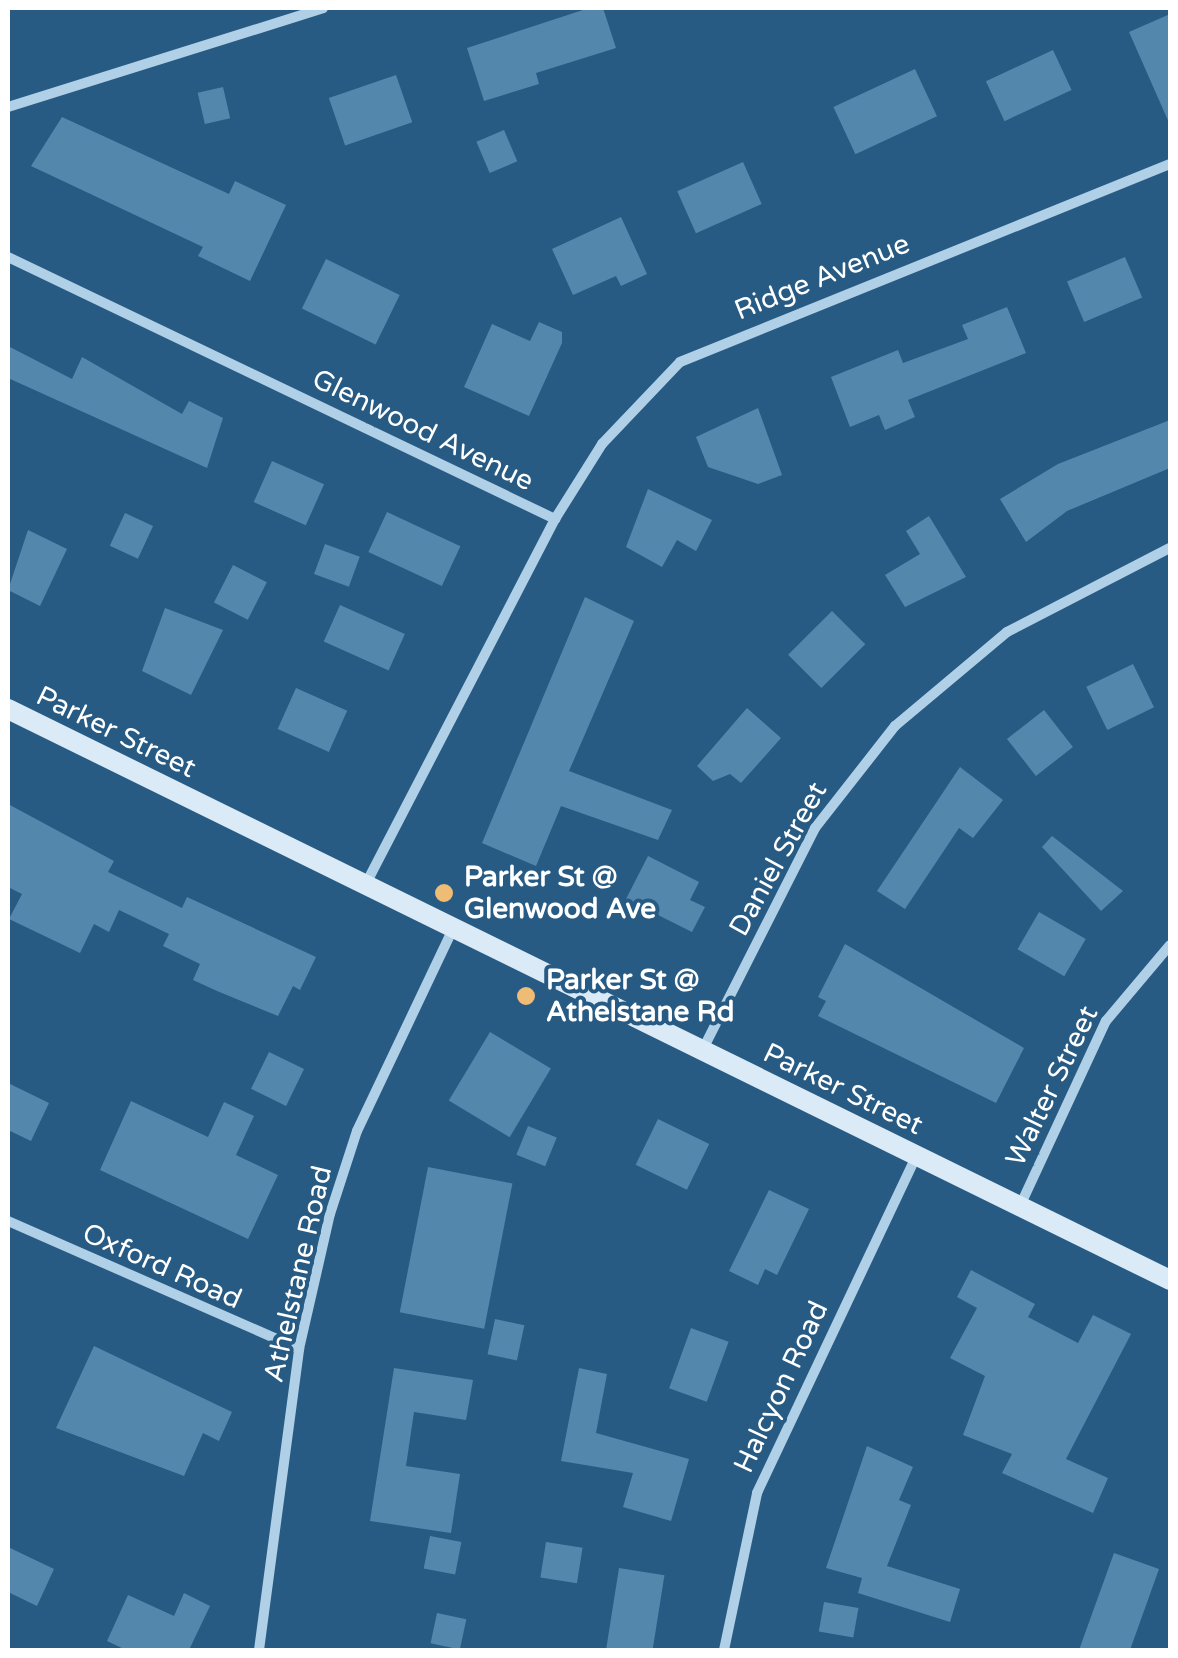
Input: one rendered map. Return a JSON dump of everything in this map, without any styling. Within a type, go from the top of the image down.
[{"type":"main road","name":"Parker Street","points":[[8,709],[1170,1280]]},
{"type":"street","points":[[8,107],[322,8]]},
{"type":"street","name":"Ridge Avenue","points":[[556,519],[602,444],[680,362],[1170,164]]},
{"type":"street","name":"Glenwood Avenue","points":[[8,256],[556,519],[366,885]]},
{"type":"street","name":"Daniel Street","points":[[702,1050],[815,828],[895,726],[1007,632],[1170,548]]},
{"type":"street","name":"Athelstane Road","points":[[259,1650],[299,1350],[356,1131],[454,928]]},
{"type":"street","name":"Walter Street","points":[[1020,1206],[1106,1021],[1170,945]]},
{"type":"street","name":"Halcyon Road","points":[[724,1650],[758,1493],[916,1155]]},
{"type":"street","name":"Oxford Road","points":[[8,1221],[299,1350]]},
{"type":"building","points":[[589,8],[603,8],[616,48],[536,73],[539,84],[484,101],[467,48]]},
{"type":"building","points":[[1170,14],[1170,125],[1129,32]]},
{"type":"building","points":[[1053,50],[1072,90],[1005,121],[986,81]]},
{"type":"building","points":[[915,69],[937,116],[855,154],[833,107]]},
{"type":"building","points":[[396,75],[412,122],[345,145],[329,98]]},
{"type":"building","points":[[223,87],[230,118],[205,124],[198,93]]},
{"type":"building","points":[[62,117],[229,194],[235,181],[286,205],[250,281],[198,256],[203,247],[31,166]]},
{"type":"building","points":[[504,130],[517,161],[490,173],[476,142]]},
{"type":"building","points":[[743,162],[762,204],[696,233],[677,191]]},
{"type":"building","points":[[621,217],[647,274],[621,286],[616,276],[573,295],[552,249]]},
{"type":"building","points":[[1125,257],[1142,298],[1084,322],[1067,282]]},
{"type":"building","points":[[326,259],[400,295],[376,344],[302,308]]},
{"type":"building","points":[[1007,307],[1026,353],[908,400],[915,417],[885,430],[879,415],[850,427],[831,377],[898,350],[903,363],[968,339],[962,325]]},
{"type":"building","points":[[539,322],[562,332],[562,343],[529,416],[464,387],[492,324],[530,341]]},
{"type":"building","points":[[8,346],[72,379],[82,357],[182,414],[189,401],[223,418],[207,468],[8,378]]},
{"type":"building","points":[[758,408],[782,475],[758,484],[708,467],[696,437]]},
{"type":"building","points":[[1170,420],[1170,468],[1067,511],[1026,542],[1000,499],[1058,464]]},
{"type":"building","points":[[272,461],[324,484],[306,525],[254,502]]},
{"type":"building","points":[[648,489],[712,520],[696,551],[677,540],[662,567],[626,547]]},
{"type":"building","points":[[387,512],[460,546],[442,586],[368,552]]},
{"type":"building","points":[[125,513],[153,526],[138,559],[110,546]]},
{"type":"building","points":[[929,516],[966,577],[905,607],[885,575],[920,554],[906,531]]},
{"type":"building","points":[[28,530],[67,549],[40,606],[8,590]]},
{"type":"building","points":[[325,544],[360,557],[349,587],[314,574]]},
{"type":"building","points":[[233,565],[267,582],[248,620],[214,602]]},
{"type":"building","points":[[585,597],[634,621],[569,771],[672,810],[658,840],[561,806],[536,866],[482,843]]},
{"type":"building","points":[[340,605],[405,634],[389,670],[324,642]]},
{"type":"building","points":[[165,608],[223,630],[191,695],[142,671]]},
{"type":"building","points":[[832,611],[865,644],[821,688],[788,655]]},
{"type":"building","points":[[1133,664],[1154,707],[1107,730],[1086,687]]},
{"type":"building","points":[[296,688],[347,711],[329,752],[278,729]]},
{"type":"building","points":[[747,708],[781,738],[741,783],[730,774],[713,781],[697,766]]},
{"type":"building","points":[[1044,710],[1073,747],[1036,776],[1007,739]]},
{"type":"building","points":[[960,767],[1003,800],[973,838],[959,828],[905,909],[877,891]]},
{"type":"building","points":[[8,804],[114,861],[108,872],[182,908],[187,897],[316,957],[300,990],[293,986],[278,1016],[217,991],[193,980],[200,964],[163,946],[169,934],[119,910],[109,932],[94,924],[80,953],[9,919],[22,894],[8,887]]},
{"type":"building","points":[[1052,836],[1123,891],[1101,911],[1042,847]]},
{"type":"building","points":[[648,856],[699,882],[690,900],[705,907],[692,932],[626,899]]},
{"type":"building","points":[[1039,912],[1086,939],[1064,976],[1018,949]]},
{"type":"building","points":[[845,944],[1024,1048],[996,1103],[818,1016],[826,1001],[818,997]]},
{"type":"building","points":[[490,1032],[551,1069],[510,1137],[449,1101]]},
{"type":"building","points":[[269,1052],[304,1069],[286,1106],[251,1089]]},
{"type":"building","points":[[8,1083],[49,1103],[31,1141],[8,1130]]},
{"type":"building","points":[[131,1101],[208,1137],[224,1102],[254,1116],[236,1155],[278,1175],[248,1239],[100,1170]]},
{"type":"building","points":[[658,1119],[709,1144],[687,1190],[636,1165]]},
{"type":"building","points":[[528,1126],[557,1138],[545,1166],[516,1155]]},
{"type":"building","points":[[428,1167],[512,1183],[484,1329],[400,1312]]},
{"type":"building","points":[[769,1190],[809,1209],[777,1275],[765,1269],[758,1285],[729,1271]]},
{"type":"building","points":[[971,1270],[1035,1304],[1028,1317],[1078,1343],[1093,1315],[1131,1334],[1066,1459],[1108,1478],[1093,1513],[1002,1473],[1012,1454],[963,1435],[985,1376],[950,1358],[977,1308],[957,1297]]},
{"type":"building","points":[[495,1319],[524,1325],[517,1360],[488,1354]]},
{"type":"building","points":[[691,1328],[729,1342],[707,1402],[669,1388]]},
{"type":"building","points":[[94,1346],[232,1412],[219,1441],[203,1433],[184,1476],[56,1428]]},
{"type":"building","points":[[394,1368],[473,1380],[466,1420],[414,1412],[406,1466],[460,1474],[451,1533],[370,1521]]},
{"type":"building","points":[[579,1368],[607,1374],[596,1433],[689,1459],[671,1521],[623,1507],[633,1473],[561,1461]]},
{"type":"building","points":[[867,1446],[913,1467],[899,1500],[911,1505],[887,1566],[960,1589],[950,1622],[858,1593],[862,1578],[826,1568]]},
{"type":"building","points":[[430,1536],[461,1542],[455,1574],[424,1568]]},
{"type":"building","points":[[546,1542],[583,1548],[577,1583],[540,1578]]},
{"type":"building","points":[[8,1547],[54,1569],[37,1606],[8,1592]]},
{"type":"building","points":[[1114,1553],[1159,1569],[1130,1650],[1079,1650]]},
{"type":"building","points":[[619,1568],[664,1575],[653,1650],[606,1650]]},
{"type":"building","points":[[184,1593],[210,1606],[189,1650],[126,1650],[107,1641],[128,1595],[174,1616]]},
{"type":"building","points":[[824,1602],[858,1608],[853,1638],[819,1632]]},
{"type":"building","points":[[437,1613],[466,1619],[460,1650],[431,1643]]},
{"type":"place","name":"Parker St @ Glenwood Ave","points":[[444,893]]},
{"type":"place","name":"Parker St @ Athelstane Rd","points":[[526,996]]}]
